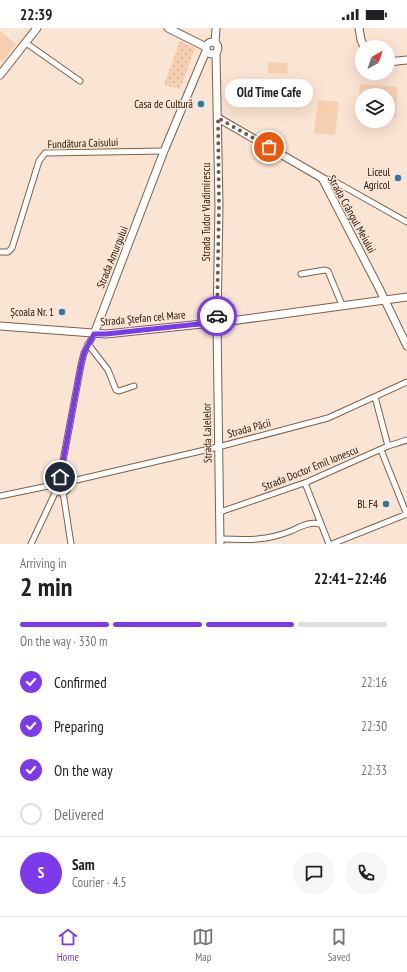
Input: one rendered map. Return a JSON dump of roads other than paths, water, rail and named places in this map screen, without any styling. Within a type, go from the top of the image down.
[{"type":"street","points":[[0,75],[37,28]]},
{"type":"street","points":[[168,28],[206,49],[210,54],[216,53]]},
{"type":"street","name":"Strada Tudor Vladimirescu","points":[[216,28],[215,43],[218,48],[216,53],[219,206],[217,322]]},
{"type":"street","points":[[359,28],[361,40]]},
{"type":"street","points":[[26,42],[80,81]]},
{"type":"street","points":[[206,49],[210,42],[215,43]]},
{"type":"street","name":"Strada Amurgului","points":[[60,477],[81,365],[88,344],[94,334],[164,151],[206,49]]},
{"type":"street","points":[[395,61],[407,60]]},
{"type":"street","name":"Strada Crângul Meiului","points":[[218,118],[322,178],[386,300],[407,346]]},
{"type":"street","name":"Fundătura Caisului","points":[[0,252],[8,252],[12,248],[39,161],[45,153],[164,151]]},
{"type":"street","points":[[322,178],[334,181],[407,222]]},
{"type":"street","points":[[301,274],[325,270],[328,271],[342,305]]},
{"type":"street","name":"Strada Ștefan cel Mare","points":[[0,326],[106,334],[217,322],[407,297]]},
{"type":"street","name":"Strada Lalelelor","points":[[217,322],[220,542]]},
{"type":"street","points":[[88,344],[108,370],[116,390],[134,386]]},
{"type":"street","name":"Strada Păcii","points":[[68,482],[218,447],[328,418],[407,382]]},
{"type":"street","points":[[375,397],[388,446]]},
{"type":"street","name":"Strada Doctor Emil Ionescu","points":[[220,512],[305,483],[388,446],[407,440]]},
{"type":"street","points":[[332,544],[407,515],[381,450]]},
{"type":"street","points":[[53,485],[54,481],[60,477],[64,478],[68,482],[68,488],[63,492],[56,491]]},
{"type":"street","points":[[305,483],[328,544]]},
{"type":"street","points":[[53,485],[56,491]]},
{"type":"street","points":[[0,496],[53,485]]},
{"type":"street","points":[[31,544],[56,491]]},
{"type":"street","points":[[63,492],[72,544]]},
{"type":"street","points":[[220,542],[272,538],[309,524],[320,524]]},
{"type":"place","name":"Casa de Cultură","points":[[201,104]]},
{"type":"place","name":"Old Time Cafe","points":[[269,147]]},
{"type":"place","name":"Liceul Agricol","points":[[398,178]]},
{"type":"place","name":"Școala Nr. 1","points":[[62,312]]},
{"type":"place","name":"Bl. F4","points":[[386,504]]}]
